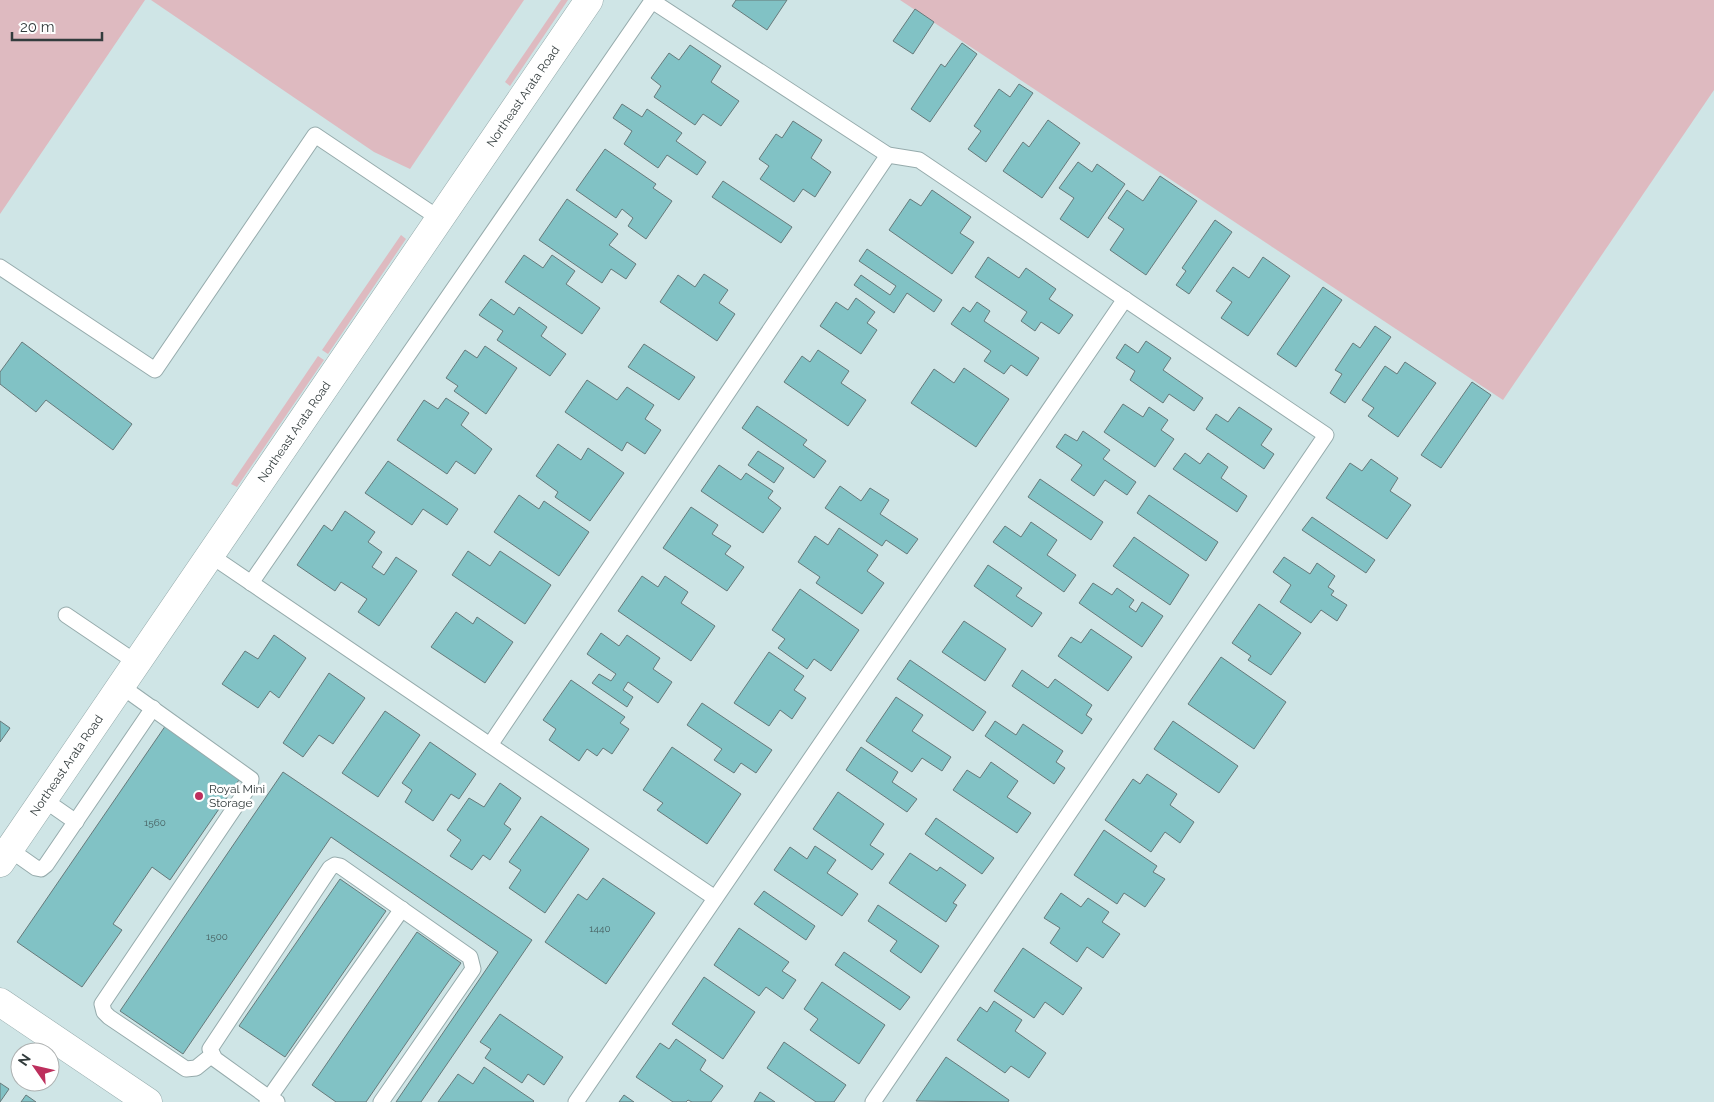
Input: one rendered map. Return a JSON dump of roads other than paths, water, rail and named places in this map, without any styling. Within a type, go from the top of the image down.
[{"type":"street","name":"Northeast Arata Road","points":[[6,847],[43,799],[137,663],[589,0]]},
{"type":"street","points":[[0,1002],[148,1102]]},
{"type":"lane","points":[[251,583],[652,1],[888,155],[918,160],[1326,435],[873,1102]]},
{"type":"lane","points":[[0,266],[155,370],[315,135],[440,219]]},
{"type":"lane","points":[[490,745],[888,155]]},
{"type":"lane","points":[[576,1102],[1125,299]]},
{"type":"lane","points":[[210,555],[716,898]]},
{"type":"lane","points":[[66,615],[137,663]]},
{"type":"lane","points":[[121,686],[251,779],[250,785],[102,1004],[104,1012],[186,1069],[196,1068],[212,1055],[213,1044],[330,868],[335,865],[340,866],[470,957],[472,968],[380,1102]]},
{"type":"lane","points":[[6,847],[36,868],[41,869],[76,822],[153,708]]},
{"type":"lane","points":[[43,799],[76,822]]},
{"type":"lane","points":[[212,1055],[271,1101],[402,909]]},
{"type":"place","name":"Royal Mini Storage","points":[[199,796]]}]
